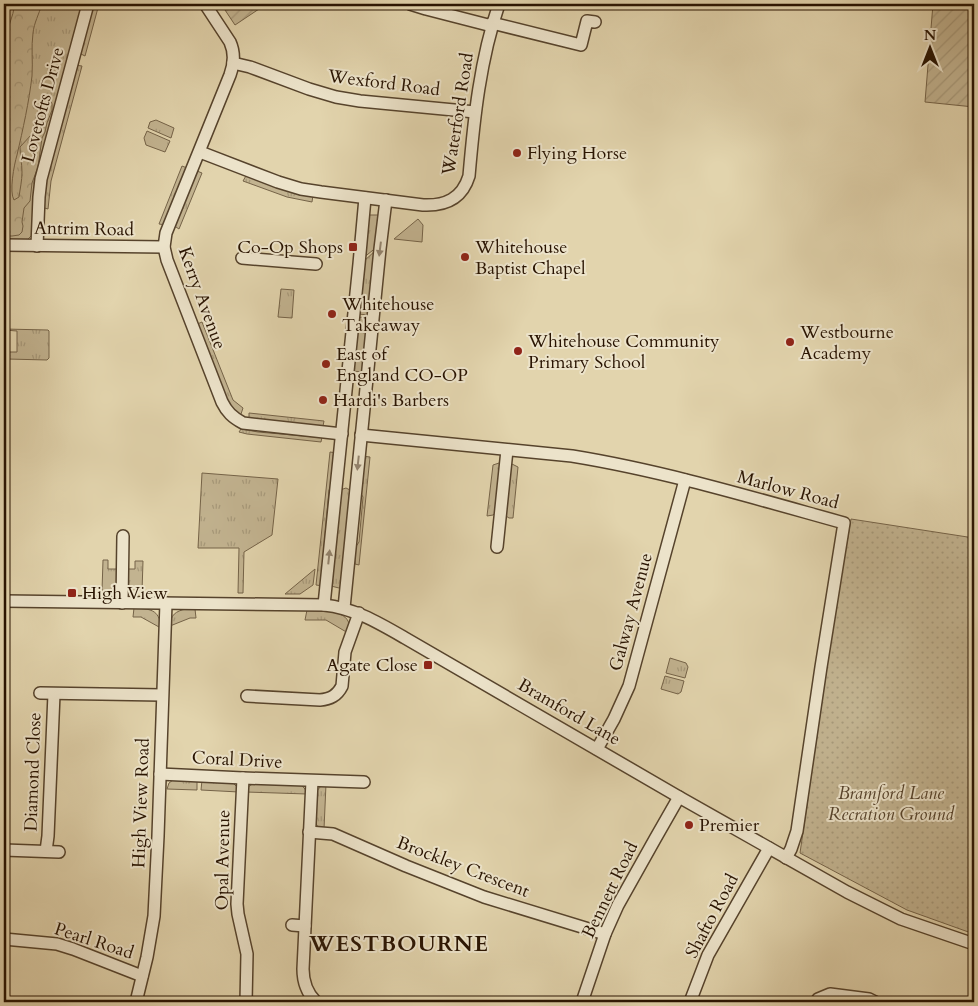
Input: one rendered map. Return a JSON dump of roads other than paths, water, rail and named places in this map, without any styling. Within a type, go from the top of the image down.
[{"type":"street","name":"Lovetofts Drive","points":[[37,246],[38,197],[41,179],[88,4]]},
{"type":"street","name":"Kerry Avenue","points":[[205,4],[230,42],[233,63],[200,152],[166,233],[164,247],[166,260],[222,402],[233,418],[243,422],[342,434]]},
{"type":"street","points":[[410,4],[581,45],[588,21],[595,22]]},
{"type":"street","name":"Waterford Road","points":[[200,152],[289,186],[321,192],[432,206],[444,204],[457,196],[467,184],[483,62],[499,4]]},
{"type":"street","name":"Wexford Road","points":[[233,63],[250,67],[336,97],[475,112]]},
{"type":"street","points":[[324,605],[365,198]]},
{"type":"street","points":[[344,608],[386,200]]},
{"type":"street","name":"Antrim Road","points":[[4,245],[164,247]]},
{"type":"street","points":[[242,258],[316,264]]},
{"type":"street","points":[[347,386],[366,388]]},
{"type":"street","name":"Marlow Road","points":[[361,435],[572,456],[594,460],[685,480],[844,523],[797,831],[786,858]]},
{"type":"street","points":[[497,547],[506,450]]},
{"type":"street","points":[[338,480],[356,482]]},
{"type":"street","name":"Galway Avenue","points":[[597,748],[621,704],[632,677],[685,480]]},
{"type":"street","points":[[122,603],[123,536]]},
{"type":"street","name":"Bramford Lane","points":[[4,601],[324,605],[344,608],[359,613],[406,638],[847,892],[901,919],[974,944]]},
{"type":"street","name":"High View Road","points":[[136,1002],[154,916],[166,603]]},
{"type":"street","points":[[254,700],[320,700],[331,698],[339,692],[342,686],[345,652],[359,613]]},
{"type":"street","name":"Diamond Close","points":[[40,693],[162,695]]},
{"type":"street","name":"Diamond Close","points":[[46,852],[54,694]]},
{"type":"street","name":"Coral Drive","points":[[160,774],[312,781],[349,787],[364,782]]},
{"type":"street","name":"Opal Avenue","points":[[243,778],[237,904],[247,954],[246,1002]]},
{"type":"street","points":[[312,781],[303,974],[307,990],[316,1002]]},
{"type":"street","name":"Bennett Road","points":[[582,1002],[605,934],[624,894],[680,797]]},
{"type":"street","name":"Brockley Crescent","points":[[309,832],[328,833],[338,836],[484,897],[605,934]]},
{"type":"street","name":"Shafto Road","points":[[690,1002],[708,955],[769,848]]},
{"type":"street","name":"Diamond Close","points":[[4,850],[59,852]]},
{"type":"street","points":[[292,925],[305,926]]},
{"type":"street","name":"Pearl Road","points":[[4,939],[57,944],[142,976]]},
{"type":"street","points":[[816,1002],[818,999],[830,994],[869,999],[875,1002]]},
{"type":"place","name":"Flying Horse","points":[[517,153]]},
{"type":"place","name":"Co-Op Shops","points":[[353,247]]},
{"type":"place","name":"Whitehouse Baptist Chapel","points":[[465,257]]},
{"type":"place","name":"Whitehouse Takeaway","points":[[332,314]]},
{"type":"place","name":"Westbourne Academy","points":[[790,342]]},
{"type":"place","name":"Whitehouse Community Primary School","points":[[518,351]]},
{"type":"place","name":"East of England CO-OP","points":[[326,364]]},
{"type":"place","name":"Hardi's Barbers","points":[[323,400]]},
{"type":"place","name":"High View","points":[[72,593]]},
{"type":"place","name":"Agate Close","points":[[428,665]]},
{"type":"place","name":"Premier","points":[[689,825]]},
{"type":"district","name":"WESTBOURNE","points":[[399,944]]},
{"type":"park label","name":"Bramford Lane Recration Ground","points":[[891,803]]}]
